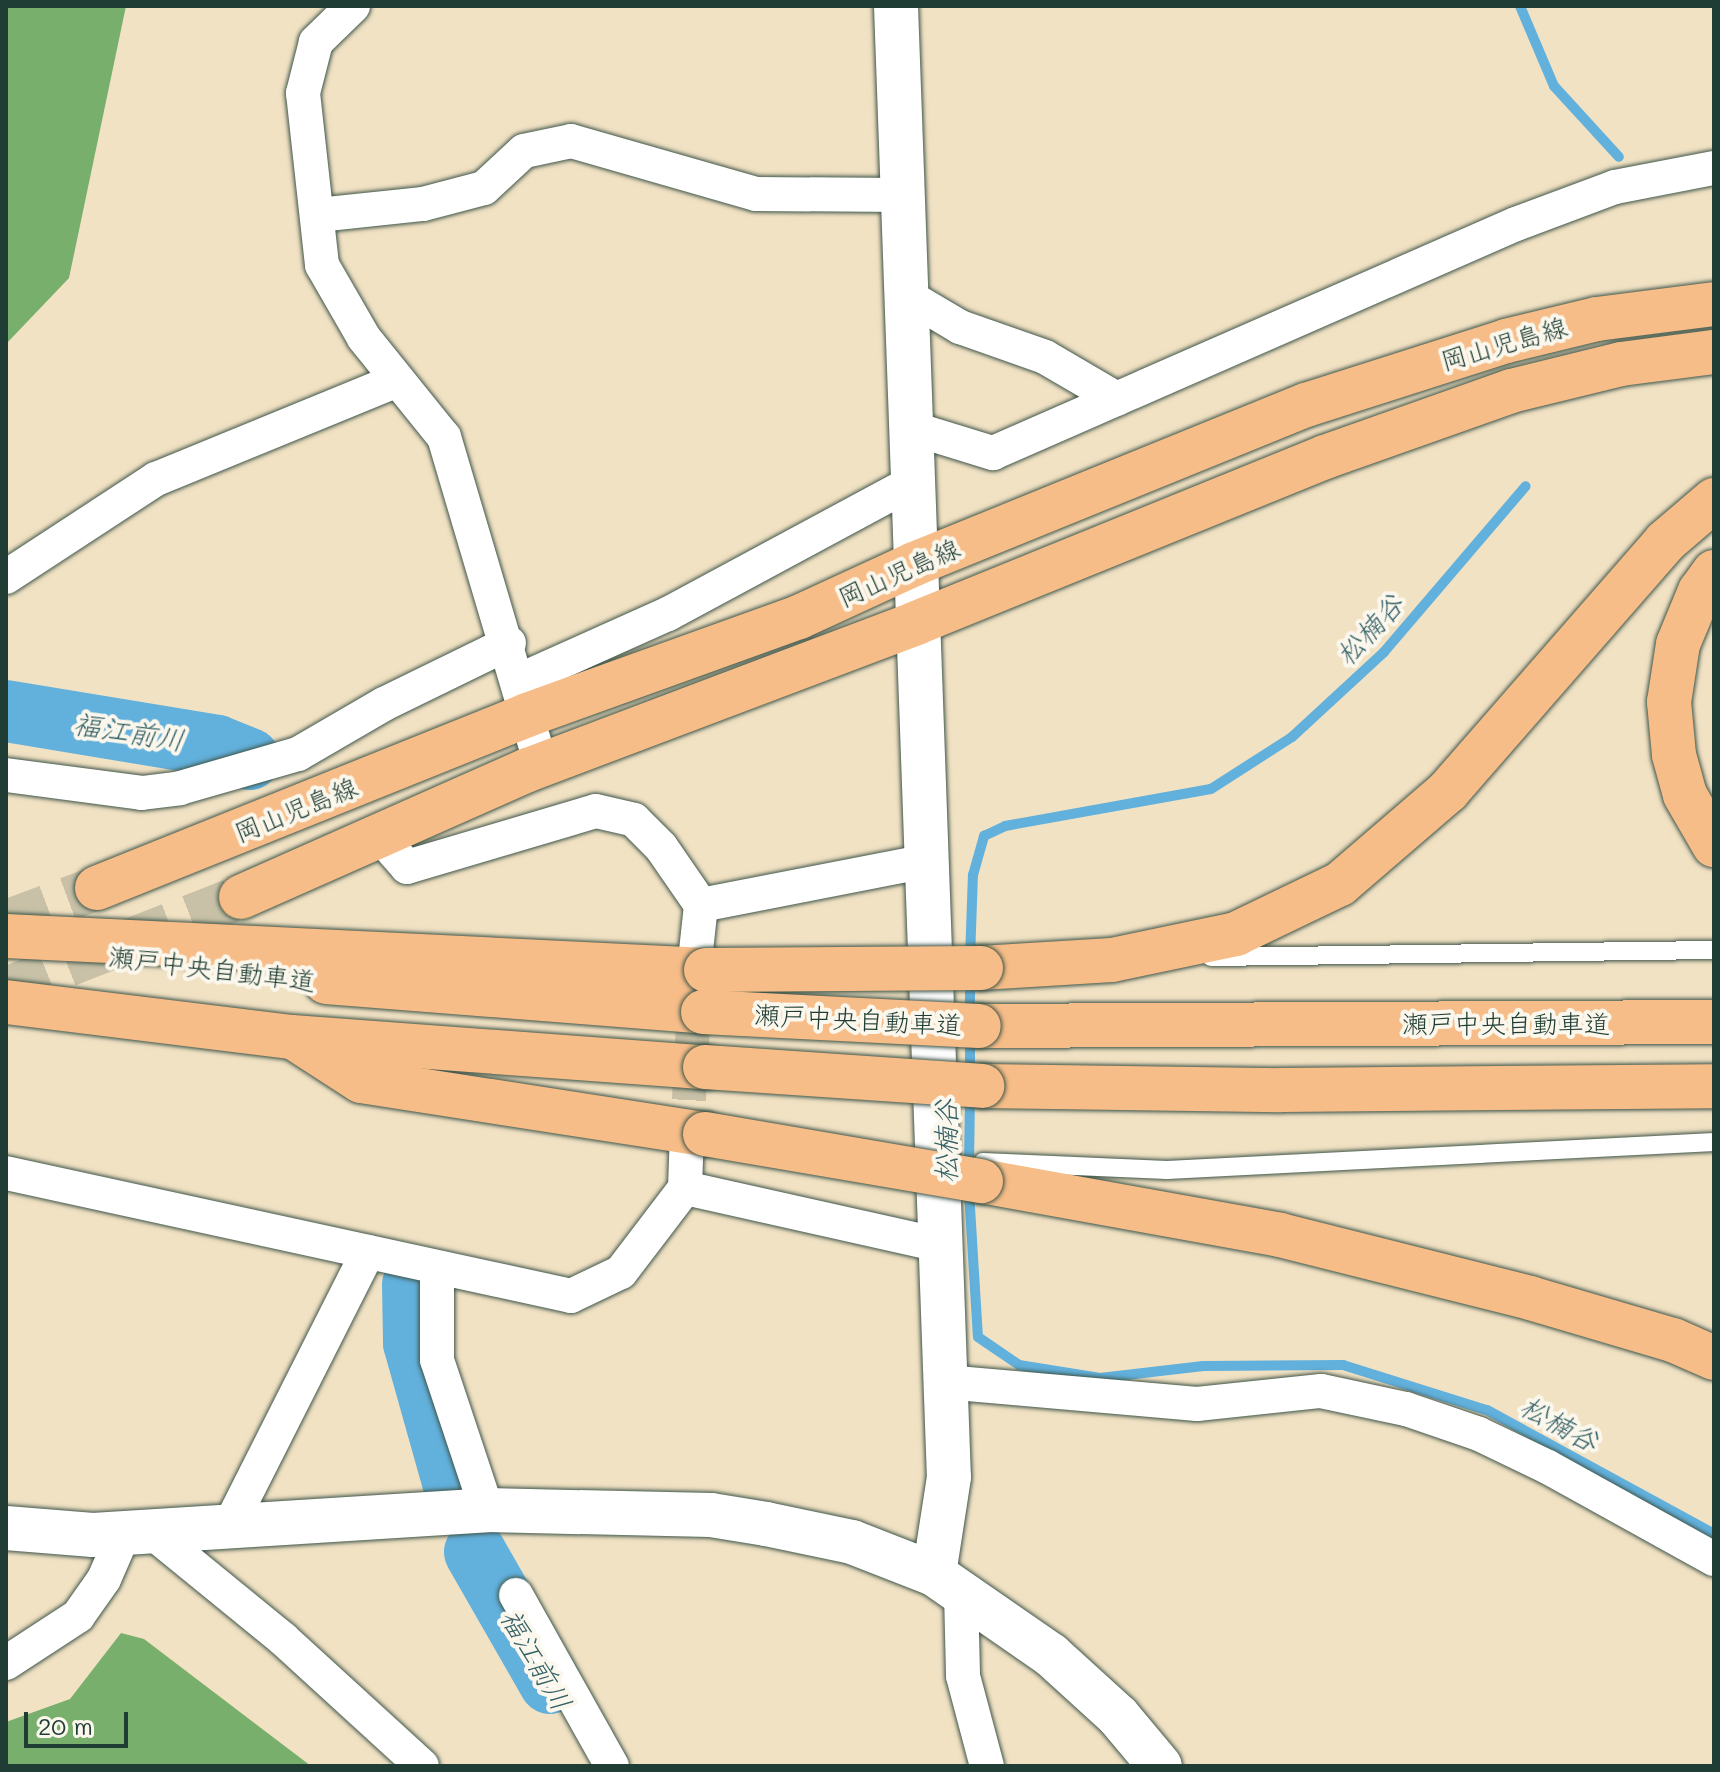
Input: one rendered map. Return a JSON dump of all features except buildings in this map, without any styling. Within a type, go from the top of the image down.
[{"type":"main road","name":"岡山児島線","points":[[97,888],[523,698],[799,617],[914,564],[1306,405],[1506,341],[1597,319],[1714,304]]},
{"type":"main road","name":"岡山児島線","points":[[241,897],[541,765],[916,623],[1325,457],[1511,391],[1621,364],[1714,352]]},
{"type":"main road","points":[[6,936],[702,978],[1112,960],[1236,934],[1340,884],[1448,791],[1665,542],[1714,500]]},
{"type":"main road","points":[[1714,572],[1700,591],[1678,644],[1669,702],[1674,755],[1685,795],[1714,845]]},
{"type":"main road","name":"瀬戸中央自動車道","points":[[6,943],[274,978],[702,978],[979,1026],[1714,1022]]},
{"type":"main road","points":[[6,1002],[292,1037],[982,1086],[1281,1090],[1714,1086]]},
{"type":"main road","points":[[292,1037],[361,1081],[696,1143],[982,1172],[1280,1235],[1530,1298],[1673,1340],[1714,1358]]},
{"type":"street","points":[[353,6],[316,42],[303,93],[322,265],[395,381],[444,437],[509,643],[541,765]]},
{"type":"street","points":[[896,6],[949,1477],[948,1583],[963,1676],[987,1766]]},
{"type":"street","points":[[318,215],[423,204],[484,188],[524,151],[571,141],[756,194],[902,195]]},
{"type":"street","points":[[911,428],[993,453],[1516,224],[1615,187],[1714,168]]},
{"type":"street","points":[[906,295],[960,327],[1045,357],[1117,399]]},
{"type":"street","points":[[6,577],[156,479],[395,381]]},
{"type":"street","points":[[523,698],[668,614],[911,483]]},
{"type":"street","points":[[6,775],[142,793],[180,788],[298,754],[384,704],[509,643]]},
{"type":"street","points":[[380,836],[407,867],[596,811],[634,820],[661,847],[701,905],[702,978]]},
{"type":"street","points":[[701,905],[928,861]]},
{"type":"street","points":[[6,1173],[571,1296],[621,1272],[685,1188],[696,1143]]},
{"type":"street","points":[[685,1188],[941,1245]]},
{"type":"street","points":[[229,1527],[368,1252]]},
{"type":"street","points":[[437,1269],[437,1360],[487,1510]]},
{"type":"street","points":[[945,1382],[1197,1404],[1321,1391],[1406,1409],[1479,1434],[1548,1467],[1714,1559]]},
{"type":"street","points":[[6,1528],[138,1532],[487,1510],[711,1515],[852,1542],[948,1583],[1051,1655],[1118,1716],[1160,1766]]},
{"type":"street","points":[[6,1663],[78,1616],[138,1532]]},
{"type":"street","points":[[138,1532],[283,1639],[422,1766]]},
{"type":"street","points":[[516,1595],[612,1766]]},
{"type":"lane","points":[[1112,960],[1714,950]]},
{"type":"lane","points":[[982,1172],[1167,1170],[1714,1142]]},
{"type":"green space","points":[[6,6],[126,6],[69,278],[6,344]]},
{"type":"green space","points":[[121,1633],[144,1639],[311,1766],[6,1766],[6,1722],[70,1699]]},
{"type":"waterway","name":"松楠谷","points":[[1520,6],[1554,86],[1619,157]]},
{"type":"waterway","name":"松楠谷","points":[[970,959],[973,875],[984,836],[1005,826],[1211,789],[1292,737],[1384,652],[1526,486]]},
{"type":"waterway","name":"福江前川","points":[[6,711],[217,746],[249,759]]},
{"type":"waterway","name":"松楠谷","points":[[970,979],[970,1015]]},
{"type":"waterway","name":"松楠谷","points":[[970,1035],[970,1075]]},
{"type":"waterway","name":"松楠谷","points":[[969,1167],[970,1095]]},
{"type":"waterway","name":"松楠谷","points":[[969,1191],[978,1337],[1019,1365],[1100,1378],[1203,1366],[1343,1365],[1487,1410],[1714,1534]]},
{"type":"waterway","name":"福江前川","points":[[413,1284],[414,1343],[455,1489]]},
{"type":"waterway","name":"福江前川","points":[[475,1552],[550,1683]]},
{"type":"tunnel","points":[[6,922],[97,888]]},
{"type":"tunnel","points":[[6,989],[241,897]]},
{"type":"tunnel","points":[[686,1151],[695,988]]}]
